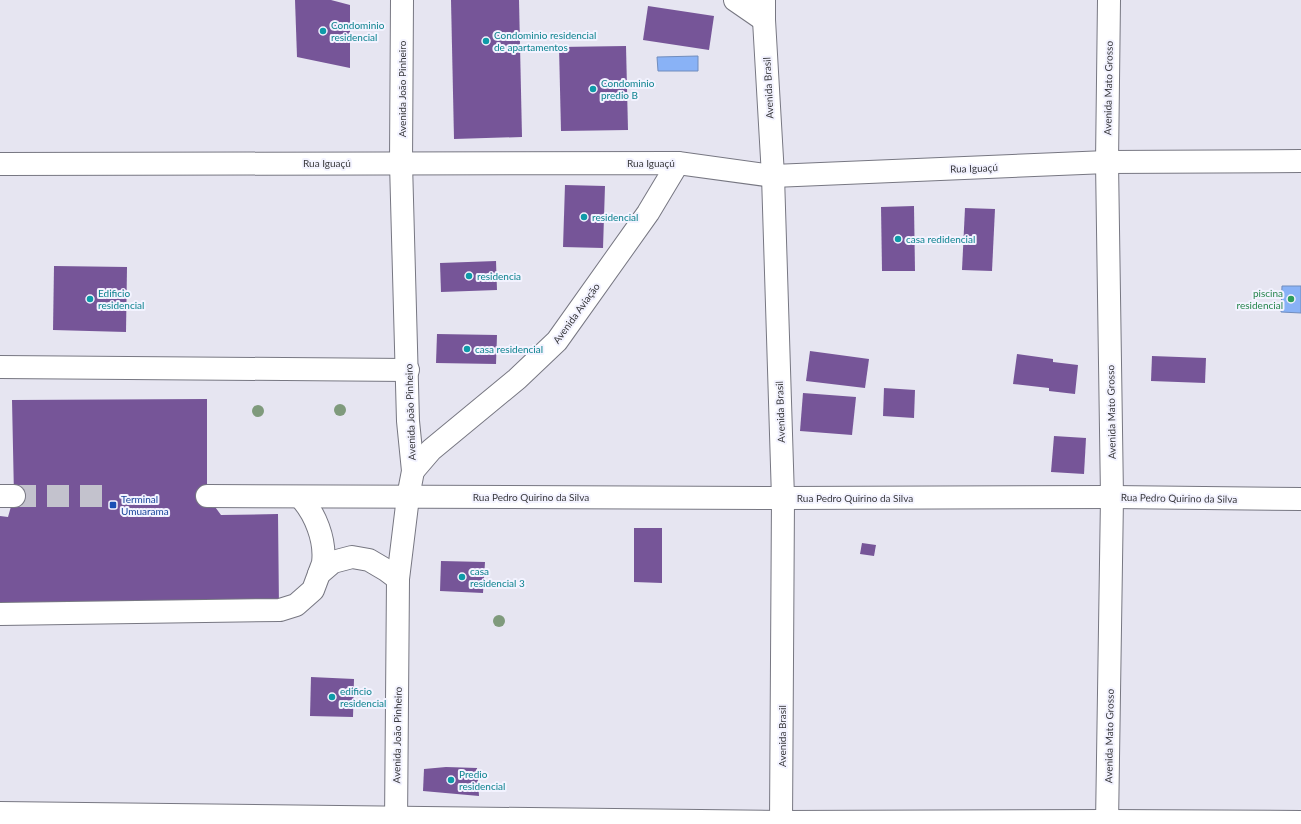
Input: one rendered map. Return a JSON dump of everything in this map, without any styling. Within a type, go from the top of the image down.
[{"type":"street","name":"Avenida João Pinheiro","points":[[396,821],[398,579],[408,497],[413,471],[408,421],[408,370],[401,163],[402,0]]},
{"type":"street","points":[[735,0],[764,10]]},
{"type":"street","name":"Avenida Mato Grosso","points":[[1107,822],[1112,497],[1107,162],[1109,0]]},
{"type":"street","name":"Avenida Brasil","points":[[764,10],[773,176],[783,498],[781,823]]},
{"type":"street","name":"Rua Iguaçú","points":[[0,164],[678,163],[773,176],[1107,162],[1301,161]]},
{"type":"street","name":"Avenida Aviação","points":[[413,471],[431,450],[517,379],[557,341],[648,213],[678,163]]},
{"type":"street","points":[[0,367],[408,370]]},
{"type":"street","name":"Rua Pedro Quirino da Silva","points":[[207,496],[783,498],[1112,497],[1301,499]]},
{"type":"street","points":[[0,614],[280,610],[296,605],[313,590],[323,563],[323,542],[308,505],[300,497]]},
{"type":"street","points":[[319,574],[333,562],[352,557],[369,560],[398,579]]},
{"type":"street","points":[[0,813],[396,821],[781,823],[1301,822]]},
{"type":"water","points":[[698,56],[698,71],[658,71],[657,57]]},
{"type":"water","name":"piscina residencial","points":[[1282,286],[1301,286],[1301,313],[1281,312]]},
{"type":"building","name":"Condominio residencial","points":[[295,0],[331,0],[350,5],[350,68],[297,57]]},
{"type":"building","name":"Condominio residencial de apartamentos","points":[[451,0],[519,0],[522,137],[454,139]]},
{"type":"building","points":[[648,6],[714,16],[709,50],[643,40]]},
{"type":"building","name":"Condominio predio B","points":[[626,46],[628,130],[561,131],[559,47]]},
{"type":"building","name":"residencial","points":[[565,185],[605,186],[603,248],[563,247]]},
{"type":"building","name":"casa redidencial","points":[[914,206],[915,271],[882,271],[881,207]]},
{"type":"building","points":[[965,208],[995,209],[992,271],[962,270]]},
{"type":"building","name":"residencia","points":[[496,261],[497,290],[441,292],[440,263]]},
{"type":"building","name":"Edificio residencial","points":[[54,266],[127,267],[126,332],[53,330]]},
{"type":"building","name":"casa residencial","points":[[437,334],[497,335],[496,364],[436,363]]},
{"type":"building","points":[[810,351],[869,359],[865,388],[806,381]]},
{"type":"building","points":[[1017,354],[1053,359],[1053,362],[1078,365],[1075,394],[1049,391],[1049,388],[1013,384]]},
{"type":"building","points":[[1152,356],[1206,358],[1205,383],[1151,381]]},
{"type":"building","points":[[884,388],[915,390],[914,418],[883,416]]},
{"type":"building","points":[[803,393],[856,397],[852,435],[800,431]]},
{"type":"building","name":"Terminal Umuarama","points":[[207,399],[207,496],[221,515],[278,514],[279,608],[0,612],[0,516],[8,517],[14,496],[12,400]]},
{"type":"building","points":[[1054,436],[1086,438],[1084,474],[1051,472]]},
{"type":"building","points":[[634,528],[662,528],[662,583],[634,582]]},
{"type":"building","points":[[862,543],[876,545],[874,556],[860,554]]},
{"type":"building","name":"casa residencial 3","points":[[441,561],[485,562],[483,593],[440,591]]},
{"type":"building","name":"edificio residencial","points":[[311,677],[354,679],[353,717],[310,716]]},
{"type":"building","name":"Predio residencial","points":[[446,767],[477,768],[479,796],[423,791],[424,769]]},
{"type":"tunnel","points":[[14,496],[110,496]]},
{"type":"place","name":"Condominio residencial","points":[[323,31]]},
{"type":"place","name":"Condominio residencial de apartamentos","points":[[486,41]]},
{"type":"place","name":"Condominio predio B","points":[[593,89]]},
{"type":"place","name":"residencial","points":[[584,217]]},
{"type":"place","name":"casa redidencial","points":[[898,239]]},
{"type":"place","name":"residencia","points":[[469,276]]},
{"type":"place","name":"Edificio residencial","points":[[90,299]]},
{"type":"place","name":"piscina residencial","points":[[1291,299]]},
{"type":"place","name":"casa residencial","points":[[467,349]]},
{"type":"place","name":"Terminal Umuarama","points":[[113,505]]},
{"type":"place","name":"casa residencial 3","points":[[462,577]]},
{"type":"place","name":"edificio residencial","points":[[332,697]]},
{"type":"place","name":"Predio residencial","points":[[451,780]]}]
